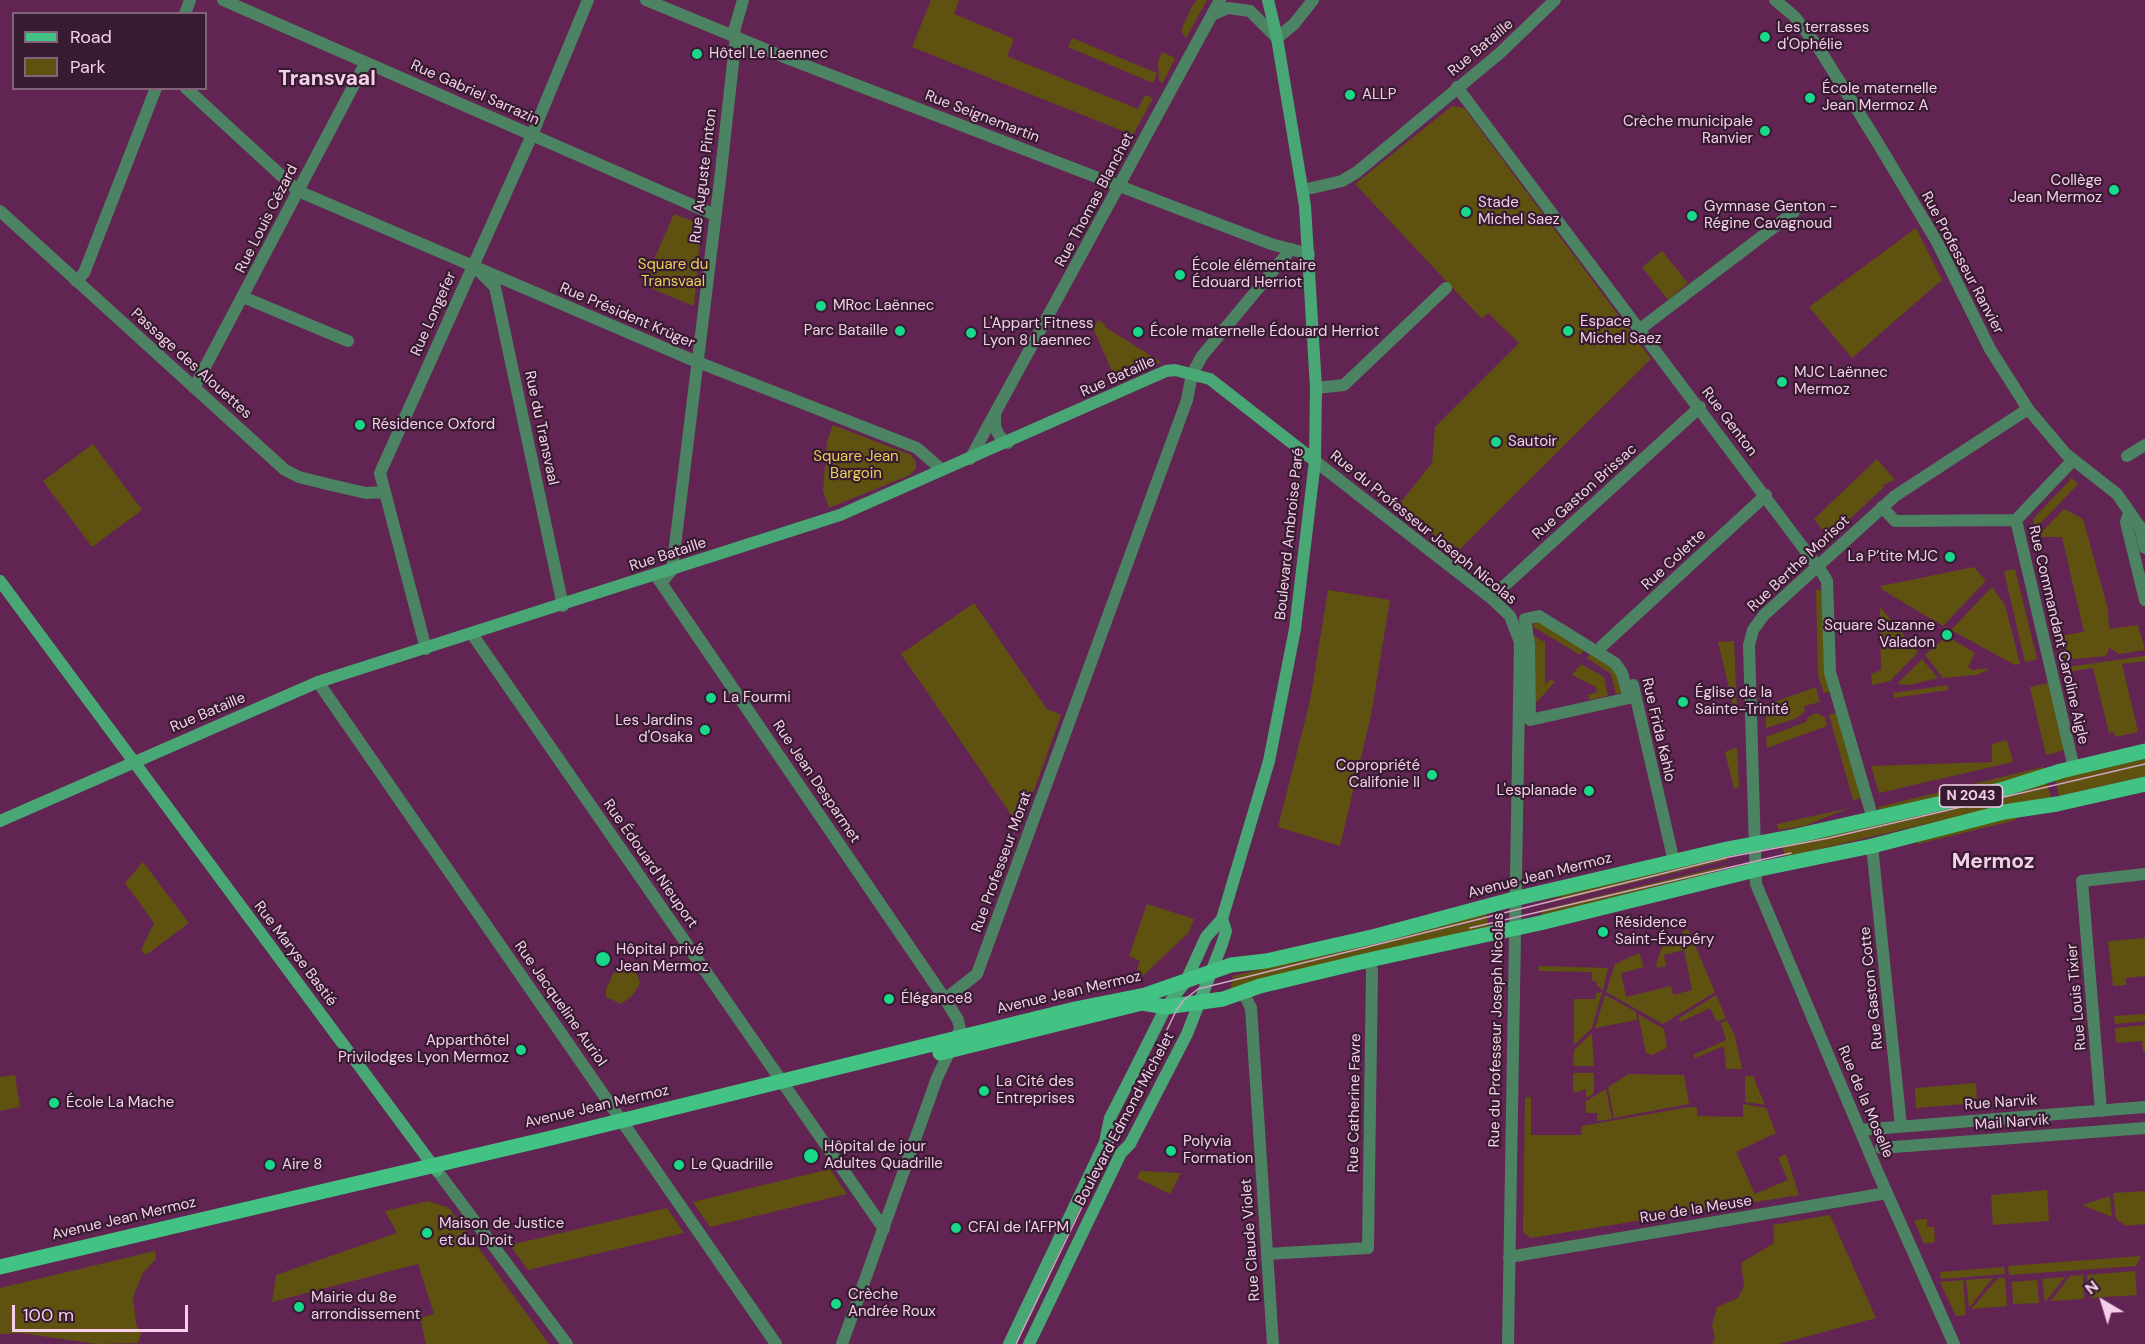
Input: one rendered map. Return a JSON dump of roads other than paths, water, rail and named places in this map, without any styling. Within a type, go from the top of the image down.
[{"type":"main road","name":"Avenue Jean Mermoz","points":[[0,1267],[785,1086],[1145,995],[1211,971],[1376,936],[1514,899],[1755,843],[1796,836],[2004,789],[2074,768],[2145,751]]},
{"type":"main road","name":"Avenue Jean Mermoz","points":[[954,1044],[1142,1004],[1166,1007],[1199,1004],[1369,960],[1755,870],[1872,846],[2004,812],[2057,804],[2145,784]]},
{"type":"main road","name":"Avenue Jean Mermoz","points":[[0,1277],[436,1168]]},
{"type":"street","name":"Rue Gabriel Sarrazin","points":[[223,0],[715,215]]},
{"type":"street","name":"Rue Longefer","points":[[426,649],[380,473],[532,135],[588,0]]},
{"type":"street","name":"Rue Seignemartin","points":[[646,0],[789,59],[1119,186],[1309,254]]},
{"type":"street","name":"Rue Auguste Pinton","points":[[672,570],[736,36],[734,31],[742,0]]},
{"type":"street","name":"Rue Thomas Blanchet","points":[[970,459],[1220,0]]},
{"type":"street","name":"Boulevard Ambroise Paré","points":[[1186,981],[1206,937],[1222,919],[1263,783],[1296,621],[1315,460],[1316,388],[1303,190],[1278,38],[1268,0]]},
{"type":"street","points":[[1212,15],[1228,8],[1250,11],[1278,38],[1294,24],[1313,0]]},
{"type":"street","name":"Rue Bataille","points":[[1303,190],[1342,181],[1357,172],[1500,53],[1555,0]]},
{"type":"street","name":"Rue Professeur Ranvier","points":[[1775,0],[1794,16],[1818,47],[1937,242],[1988,343],[2028,409],[2052,440],[2073,460],[2117,494],[2140,527],[2145,548]]},
{"type":"street","name":"Rue Louis Cézard","points":[[194,388],[365,64]]},
{"type":"street","name":"Rue Genton","points":[[1457,87],[1818,565],[1827,581],[1830,672],[1873,819]]},
{"type":"street","points":[[76,281],[84,273],[155,90]]},
{"type":"street","name":"Rue Président Krüger","points":[[188,90],[298,191],[697,362],[917,448],[942,470]]},
{"type":"street","name":"Passage des Alouettes","points":[[0,211],[291,474],[366,492],[385,492]]},
{"type":"street","points":[[1640,329],[1794,212]]},
{"type":"street","points":[[1192,374],[1201,358],[1291,249]]},
{"type":"street","name":"Rue du Transvaal","points":[[472,266],[495,287],[563,606]]},
{"type":"street","points":[[1316,388],[1344,385],[1446,288]]},
{"type":"street","points":[[243,297],[348,341]]},
{"type":"street","name":"Rue Bataille","points":[[0,821],[318,682],[659,578],[672,570],[840,515],[1008,443],[1166,371],[1175,370],[1192,374]]},
{"type":"street","name":"Rue du Professeur Joseph Nicolas","points":[[1192,374],[1210,379],[1491,598],[1510,615],[1520,642],[1508,1344]]},
{"type":"street","name":"Rue Professeur Morat","points":[[945,999],[977,974],[1187,400],[1192,374]]},
{"type":"street","name":"Rue Gaston Brissac","points":[[1491,598],[1700,407]]},
{"type":"street","name":"Rue Berthe Morisot","points":[[1755,843],[1750,638],[1764,615],[1882,507],[2028,409]]},
{"type":"street","points":[[995,414],[995,428],[1002,439],[1008,443]]},
{"type":"street","points":[[2127,456],[2145,445]]},
{"type":"street","name":"Rue Commandant Caroline Aigle","points":[[2073,460],[2016,520],[2074,768]]},
{"type":"street","name":"Rue Colette","points":[[1602,646],[1766,495]]},
{"type":"street","points":[[1882,507],[1895,520],[2016,520]]},
{"type":"street","points":[[2145,513],[2129,513],[2126,522],[2145,600]]},
{"type":"street","name":"Rue Jean Desparmet","points":[[659,578],[945,999]]},
{"type":"street","name":"Rue Maryse Bastié","points":[[0,581],[567,1344]]},
{"type":"street","name":"Rue Frida Kahlo","points":[[1510,615],[1535,608],[1542,610],[1602,646],[1622,662],[1631,678],[1674,862]]},
{"type":"street","points":[[1539,616],[1615,663],[1622,673],[1629,698],[1530,720],[1529,645],[1525,619],[1539,616]]},
{"type":"street","name":"Rue Édouard Nieuport","points":[[472,634],[884,1229]]},
{"type":"street","name":"Rue Jacqueline Auriol","points":[[318,682],[776,1344]]},
{"type":"street","name":"Rue de la Moselle","points":[[1755,843],[1756,884],[1887,1193],[1954,1344]]},
{"type":"street","name":"Rue Gaston Cotte","points":[[1872,846],[1901,1126]]},
{"type":"street","name":"Rue Louis Tixier","points":[[2101,1111],[2082,881],[2145,874]]},
{"type":"street","name":"Boulevard Ambroise Paré","points":[[1211,971],[1226,931],[1222,919]]},
{"type":"street","name":"Rue Catherine Favre","points":[[1267,1254],[1368,1248],[1372,971],[1369,960]]},
{"type":"street","name":"Boulevard Edmond Michelet","points":[[1029,1344],[1121,1153],[1133,1137],[1187,1034],[1211,971]]},
{"type":"street","name":"Boulevard Edmond Michelet","points":[[1009,1344],[1105,1142],[1110,1118],[1166,1007],[1186,981]]},
{"type":"street","name":"Rue Claude Violet","points":[[1243,993],[1251,1008],[1273,1344]]},
{"type":"street","points":[[842,1344],[937,1078],[960,1029],[958,1020],[945,999]]},
{"type":"street","name":"Rue Narvik","points":[[1860,1130],[2145,1107]]},
{"type":"street","name":"Mail Narvik","points":[[1881,1148],[2145,1128]]},
{"type":"street","name":"Rue de la Meuse","points":[[1509,1257],[1887,1193]]},
{"type":"tram line","points":[[1016,1344],[1176,1011],[1184,1000],[1198,989],[1729,857],[1829,838],[2145,764]]},
{"type":"tram line","points":[[1470,928],[1791,853]]},
{"type":"place","name":"Les terrasses d'Ophélie","points":[[1765,37]]},
{"type":"place","name":"Hôtel Le Laennec","points":[[697,54]]},
{"type":"place","name":"ALLP","points":[[1350,95]]},
{"type":"place","name":"École maternelle Jean Mermoz A","points":[[1810,98]]},
{"type":"place","name":"Crèche municipale Ranvier","points":[[1765,131]]},
{"type":"place","name":"Collège Jean Mermoz","points":[[2114,190]]},
{"type":"place","name":"Stade Michel Saez","points":[[1466,212]]},
{"type":"place","name":"Gymnase Genton - Régine Cavagnoud","points":[[1692,216]]},
{"type":"place","name":"École élémentaire Édouard Herriot","points":[[1180,275]]},
{"type":"place","name":"MRoc Laënnec","points":[[821,306]]},
{"type":"place","name":"Parc Bataille","points":[[900,331]]},
{"type":"place","name":"Espace Michel Saez","points":[[1568,331]]},
{"type":"place","name":"École maternelle Édouard Herriot","points":[[1138,332]]},
{"type":"place","name":"L'Appart Fitness Lyon 8 Laennec","points":[[971,333]]},
{"type":"place","name":"MJC Laënnec Mermoz","points":[[1782,382]]},
{"type":"place","name":"Résidence Oxford","points":[[360,425]]},
{"type":"place","name":"Sautoir","points":[[1496,442]]},
{"type":"place","name":"La P’tite MJC","points":[[1950,557]]},
{"type":"place","name":"Square Suzanne Valadon","points":[[1947,635]]},
{"type":"place","name":"La Fourmi","points":[[711,698]]},
{"type":"place","name":"Église de la Sainte-Trinité","points":[[1683,702]]},
{"type":"place","name":"Les Jardins d'Osaka","points":[[705,730]]},
{"type":"place","name":"Copropriété Califonie II","points":[[1432,775]]},
{"type":"place","name":"L'esplanade","points":[[1589,791]]},
{"type":"place","name":"Résidence Saint-Éxupéry","points":[[1603,932]]},
{"type":"place","name":"Hôpital privé Jean Mermoz","points":[[603,959]]},
{"type":"place","name":"Élégance8","points":[[889,999]]},
{"type":"place","name":"Apparthôtel Privilodges Lyon Mermoz","points":[[521,1050]]},
{"type":"place","name":"La Cité des Entreprises","points":[[984,1091]]},
{"type":"place","name":"École La Mache","points":[[54,1103]]},
{"type":"place","name":"Polyvia Formation","points":[[1171,1151]]},
{"type":"place","name":"Hôpital de jour Adultes Quadrille","points":[[811,1156]]},
{"type":"place","name":"Aire 8","points":[[270,1165]]},
{"type":"place","name":"Le Quadrille","points":[[679,1165]]},
{"type":"place","name":"CFAI de l'AFPM","points":[[956,1228]]},
{"type":"place","name":"Maison de Justice et du Droit","points":[[427,1233]]},
{"type":"place","name":"Crèche Andrée Roux","points":[[836,1304]]},
{"type":"place","name":"Mairie du 8e arrondissement","points":[[299,1307]]},
{"type":"district","name":"Transvaal","points":[[327,79]]},
{"type":"district","name":"Mermoz","points":[[1993,862]]},
{"type":"park label","name":"Square du Transvaal","points":[[673,274]]},
{"type":"park label","name":"Square Jean Bargoin","points":[[856,466]]}]
